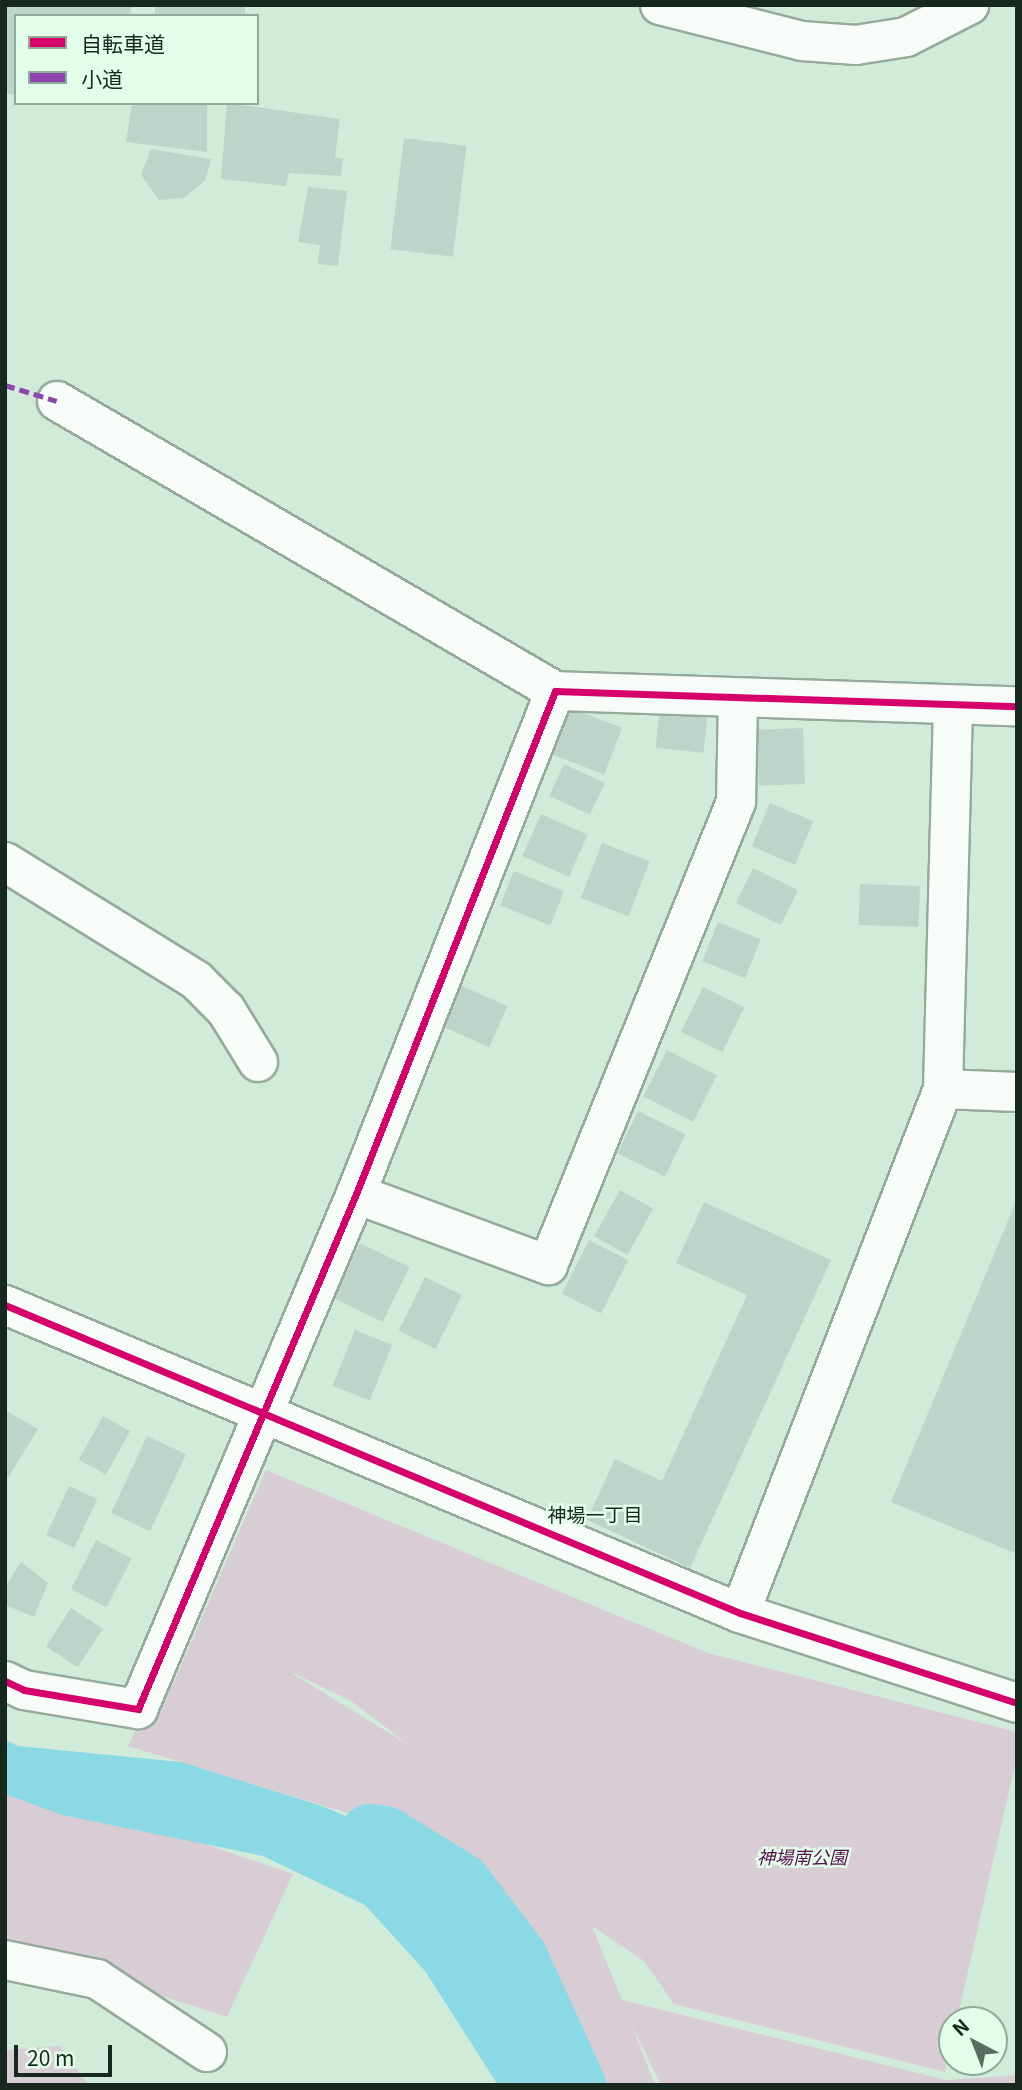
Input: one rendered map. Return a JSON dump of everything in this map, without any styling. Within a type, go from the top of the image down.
[{"type":"street","points":[[660,5],[802,41],[856,45],[906,37],[969,5]]},
{"type":"street","points":[[57,401],[555,691],[953,708],[1017,706]]},
{"type":"street","points":[[5,1681],[24,1690],[138,1709],[261,1411],[356,1194],[555,691]]},
{"type":"street","points":[[356,1194],[548,1265],[736,802],[738,699]]},
{"type":"street","points":[[740,1613],[943,1089],[953,708]]},
{"type":"street","points":[[5,862],[196,980],[226,1010],[258,1062]]},
{"type":"street","points":[[943,1089],[1017,1092]]},
{"type":"street","points":[[5,1305],[740,1613],[1017,1703]]},
{"type":"street","points":[[5,1960],[97,1979],[207,2052]]},
{"type":"green space","name":"神場南公園","points":[[266,1470],[708,1653],[1017,1732],[1017,1756],[960,2006],[938,2006],[938,2070],[674,2004],[644,1961],[592,1926],[622,2000],[946,2080],[1017,2075],[1017,2085],[661,2085],[631,2023],[655,2085],[578,2085],[545,2016],[442,1842],[128,1746],[162,1677],[174,1682]],"holes":[[[293,1673],[351,1701],[409,1745],[293,1674]]]},
{"type":"green space","points":[[5,1793],[208,1845],[293,1874],[227,2017],[5,1945]]},
{"type":"green space","points":[[60,2046],[88,2085],[5,2085],[5,2050]]},
{"type":"water","points":[[5,1740],[18,1746],[181,1762],[316,1804],[419,1845],[518,1958],[585,2085],[498,2085],[425,1971],[365,1905],[263,1856],[62,1815],[5,1794]]},
{"type":"building","points":[[5,5],[131,5],[130,14],[14,14],[14,95],[8,94],[5,83]]},
{"type":"building","points":[[155,5],[245,5],[245,14],[155,14]]},
{"type":"building","points":[[132,105],[207,105],[207,152],[126,142]]},
{"type":"building","points":[[227,105],[340,119],[335,157],[343,159],[341,176],[289,173],[286,186],[221,179]]},
{"type":"building","points":[[404,138],[467,146],[453,257],[390,249]]},
{"type":"building","points":[[151,149],[211,159],[205,181],[184,198],[159,200],[141,175]]},
{"type":"building","points":[[308,187],[347,191],[338,266],[318,264],[320,245],[298,242]]},
{"type":"building","points":[[568,707],[622,728],[604,774],[550,754]]},
{"type":"building","points":[[660,707],[708,712],[703,753],[656,748]]},
{"type":"building","points":[[803,728],[805,784],[759,786],[757,730]]},
{"type":"building","points":[[564,764],[605,783],[590,815],[549,796]]},
{"type":"building","points":[[770,803],[813,821],[795,865],[752,846]]},
{"type":"building","points":[[541,814],[588,835],[569,877],[522,856]]},
{"type":"building","points":[[602,843],[650,861],[628,916],[581,898]]},
{"type":"building","points":[[753,868],[798,890],[781,925],[736,903]]},
{"type":"building","points":[[514,871],[564,891],[550,926],[500,905]]},
{"type":"building","points":[[860,884],[920,886],[919,927],[859,925]]},
{"type":"building","points":[[718,922],[761,939],[745,978],[702,961]]},
{"type":"building","points":[[460,985],[508,1006],[489,1047],[442,1026]]},
{"type":"building","points":[[703,987],[744,1007],[722,1052],[681,1032]]},
{"type":"building","points":[[667,1050],[717,1075],[693,1122],[643,1096]]},
{"type":"building","points":[[638,1111],[686,1134],[665,1176],[617,1153]]},
{"type":"building","points":[[620,1190],[653,1208],[628,1255],[594,1236]]},
{"type":"building","points":[[1017,1199],[1017,1554],[891,1502]]},
{"type":"building","points":[[704,1202],[831,1260],[690,1568],[587,1520],[615,1459],[662,1481],[747,1295],[676,1263]]},
{"type":"building","points":[[589,1240],[628,1260],[601,1313],[562,1293]]},
{"type":"building","points":[[360,1243],[409,1267],[383,1322],[333,1298]]},
{"type":"building","points":[[425,1277],[462,1295],[436,1349],[399,1331]]},
{"type":"building","points":[[355,1330],[392,1345],[370,1401],[333,1386]]},
{"type":"building","points":[[5,1410],[38,1429],[8,1478],[5,1476]]},
{"type":"building","points":[[103,1416],[130,1431],[106,1475],[79,1460]]},
{"type":"building","points":[[147,1436],[186,1454],[150,1531],[111,1513]]},
{"type":"building","points":[[69,1486],[97,1499],[74,1548],[46,1535]]},
{"type":"building","points":[[96,1540],[132,1558],[107,1607],[71,1589]]},
{"type":"building","points":[[21,1562],[48,1583],[34,1617],[5,1605],[5,1587]]},
{"type":"building","points":[[71,1608],[103,1629],[78,1667],[46,1647]]},
{"type":"waterway","points":[[370,1834],[385,1836],[461,1883],[518,1958],[576,2085]]},
{"type":"marked path","points":[[5,385],[57,401]]},
{"type":"cycle path","points":[[5,1681],[24,1690],[138,1709],[356,1194],[555,691],[1017,706]]},
{"type":"cycle path","points":[[5,1305],[740,1613],[1017,1703]]},
{"type":"district","name":"神場一丁目","points":[[595,1514]]}]
